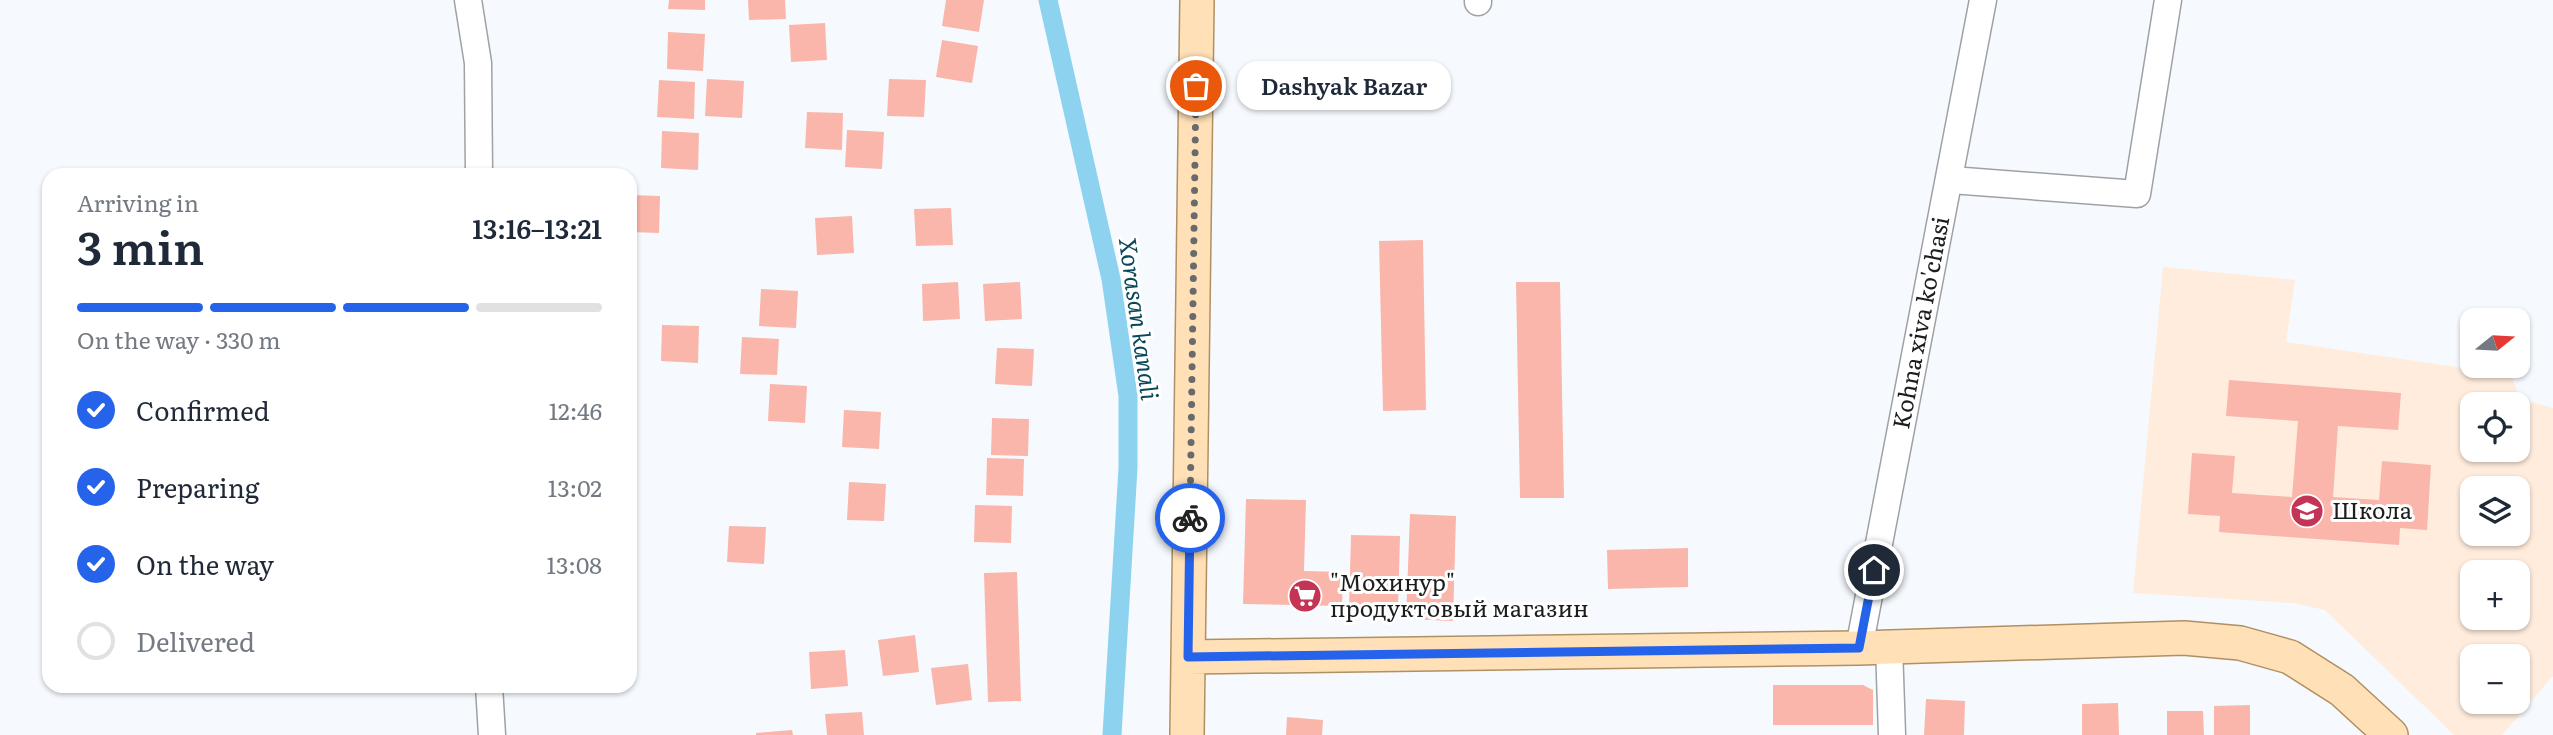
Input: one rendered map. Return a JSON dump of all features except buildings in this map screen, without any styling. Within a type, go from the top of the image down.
[{"type":"main road","points":[[1187,735],[1197,0]]},
{"type":"main road","points":[[1188,657],[1874,647],[2184,638],[2240,643],[2290,657],[2342,690],[2391,735]]},
{"type":"street","points":[[468,0],[478,63],[479,168]]},
{"type":"street","name":"Kohna xiva ko'chasi","points":[[1892,735],[1874,647],[1983,0]]},
{"type":"street","points":[[1951,180],[2137,194],[2168,0]]},
{"type":"street","points":[[489,693],[492,735]]},
{"type":"shaded area","name":"Школа","points":[[2163,267],[2295,280],[2286,342],[2460,368],[2460,378],[2512,378],[2517,392],[2460,392],[2460,462],[2530,462],[2530,402],[2553,408],[2553,676],[2530,703],[2530,644],[2460,644],[2460,714],[2520,714],[2502,735],[2454,735],[2325,610],[2293,603],[2133,593]]},
{"type":"waterway","name":"Xorasan kanali","points":[[1048,0],[1111,279],[1128,396],[1128,468],[1112,735]]},
{"type":"way so far","points":[[1190,518],[1196,86]]},
{"type":"place","name":"Dashyak Bazar","points":[[1196,86]]},
{"type":"place","name":"Школа","points":[[2307,511]]},
{"type":"place","name":"\"Мохинур\" продуктовый магазин","points":[[1305,596]]},
{"type":"route","points":[[1190,518],[1188,657],[1859,648],[1874,570]]}]
